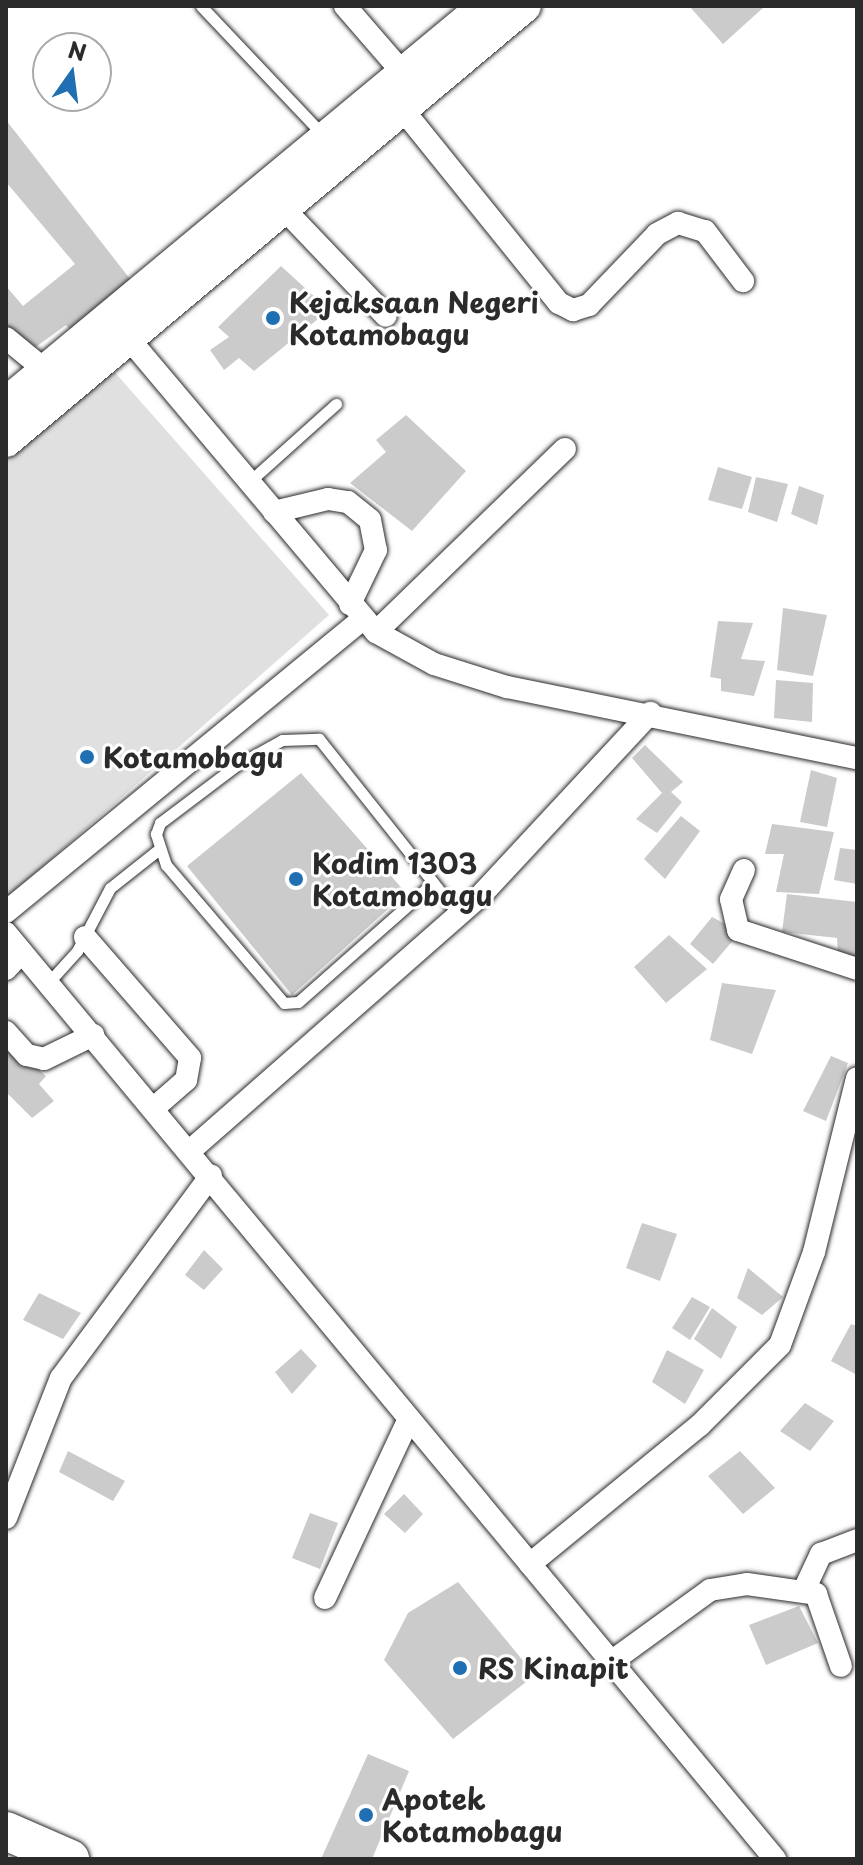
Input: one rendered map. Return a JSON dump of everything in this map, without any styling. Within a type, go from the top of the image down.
[{"type":"highway","points":[[6,1831],[70,1859]]},
{"type":"main road","points":[[6,441],[404,74],[475,17],[525,6]]},
{"type":"main road","points":[[6,403],[46,371],[123,331],[285,210],[403,110],[475,17]]},
{"type":"street","points":[[345,6],[404,74]]},
{"type":"street","points":[[403,110],[559,303],[573,310],[589,305],[657,234],[678,223],[705,231],[743,281]]},
{"type":"street","points":[[285,210],[386,316]]},
{"type":"street","points":[[123,331],[363,618],[434,664],[507,687],[650,713],[857,758]]},
{"type":"street","points":[[6,338],[46,371]]},
{"type":"street","points":[[6,912],[565,449]]},
{"type":"street","points":[[274,512],[328,499],[348,502],[370,520],[376,550],[363,618]]},
{"type":"street","points":[[192,1149],[459,915],[650,713]]},
{"type":"street","points":[[744,870],[731,899],[738,930],[857,969]]},
{"type":"street","points":[[6,933],[192,1149],[409,1419],[775,1859]]},
{"type":"street","points":[[85,937],[190,1058],[186,1080],[155,1107]]},
{"type":"street","points":[[6,969],[22,952]]},
{"type":"street","points":[[6,1032],[27,1055],[44,1059],[93,1035]]},
{"type":"street","points":[[530,1564],[700,1425],[780,1345],[814,1252],[857,1078]]},
{"type":"street","points":[[6,1518],[61,1378],[211,1175]]},
{"type":"street","points":[[325,1598],[409,1419]]},
{"type":"street","points":[[805,1588],[821,1554],[857,1540]]},
{"type":"street","points":[[611,1662],[710,1590],[729,1584],[805,1588],[828,1616],[841,1666]]},
{"type":"lane","points":[[201,6],[329,140]]},
{"type":"lane","points":[[249,482],[336,404]]},
{"type":"lane","points":[[433,883],[298,1002],[284,1003],[158,850],[160,823],[237,765],[300,734],[319,739],[459,915]]},
{"type":"lane","points":[[48,983],[85,937],[110,888],[158,850]]},
{"type":"shaded area","name":"Kotamobagu","points":[[104,360],[329,615],[6,899],[6,442]]},
{"type":"building","points":[[689,6],[765,6],[723,44]]},
{"type":"building","points":[[6,120],[141,293],[71,331],[66,325],[33,349],[6,335],[6,286],[23,306],[75,264],[6,182]]},
{"type":"building","name":"Kejaksaan Negeri Kotamobagu","points":[[281,266],[329,310],[254,371],[239,358],[224,370],[210,350],[229,337],[218,327]]},
{"type":"building","points":[[406,415],[466,471],[412,531],[350,483],[386,452],[376,440]]},
{"type":"building","points":[[718,467],[752,477],[742,509],[708,500]]},
{"type":"building","points":[[756,477],[788,484],[777,522],[748,512]]},
{"type":"building","points":[[799,486],[824,495],[817,525],[791,514]]},
{"type":"building","points":[[783,608],[827,615],[813,676],[777,670]]},
{"type":"building","points":[[718,621],[753,623],[741,659],[765,661],[754,696],[721,691],[721,679],[710,677]]},
{"type":"building","points":[[776,680],[813,683],[812,722],[774,718]]},
{"type":"building","points":[[645,745],[683,782],[671,792],[682,802],[657,833],[636,819],[662,793],[632,758]]},
{"type":"building","points":[[811,770],[837,778],[827,827],[800,822]]},
{"type":"building","name":"Kodim 1303 Kotamobagu","points":[[301,773],[406,893],[292,995],[187,866]]},
{"type":"building","points":[[681,816],[700,831],[665,879],[644,859]]},
{"type":"building","points":[[772,824],[834,832],[819,894],[776,892],[784,854],[765,854]]},
{"type":"building","points":[[840,848],[857,850],[857,884],[834,880]]},
{"type":"building","points":[[787,894],[857,902],[857,958],[838,955],[837,938],[782,932]]},
{"type":"building","points":[[712,917],[740,932],[713,964],[690,944]]},
{"type":"building","points":[[669,935],[707,969],[666,1003],[634,967]]},
{"type":"building","points":[[722,983],[776,990],[752,1054],[710,1040]]},
{"type":"building","points":[[6,1043],[46,1076],[39,1084],[54,1101],[32,1118],[6,1092]]},
{"type":"building","points":[[831,1056],[848,1063],[826,1121],[803,1111]]},
{"type":"building","points":[[642,1223],[677,1234],[660,1281],[626,1268]]},
{"type":"building","points":[[204,1250],[223,1269],[204,1290],[185,1275]]},
{"type":"building","points":[[748,1268],[783,1297],[762,1315],[737,1298]]},
{"type":"building","points":[[39,1293],[81,1313],[63,1339],[23,1320]]},
{"type":"building","points":[[692,1297],[710,1307],[690,1340],[672,1328]]},
{"type":"building","points":[[712,1308],[737,1327],[721,1359],[694,1339]]},
{"type":"building","points":[[851,1324],[857,1326],[857,1375],[831,1361]]},
{"type":"building","points":[[301,1349],[317,1366],[292,1394],[275,1372]]},
{"type":"building","points":[[667,1350],[704,1370],[685,1404],[652,1382]]},
{"type":"building","points":[[805,1403],[834,1421],[810,1451],[780,1431]]},
{"type":"building","points":[[68,1451],[125,1481],[113,1501],[59,1472]]},
{"type":"building","points":[[740,1451],[775,1488],[743,1514],[708,1476]]},
{"type":"building","points":[[404,1494],[423,1514],[405,1533],[384,1514]]},
{"type":"building","points":[[310,1513],[338,1523],[320,1569],[292,1558]]},
{"type":"building","name":"RS Kinapit","points":[[458,1582],[535,1675],[453,1739],[384,1660],[408,1613]]},
{"type":"building","points":[[799,1606],[818,1643],[766,1665],[749,1625]]},
{"type":"building","name":"Apotek Kotamobagu","points":[[368,1754],[409,1771],[372,1859],[321,1859]]},
{"type":"place","name":"Kejaksaan Negeri Kotamobagu","points":[[273,318]]},
{"type":"place","name":"Kotamobagu","points":[[87,757]]},
{"type":"place","name":"Kodim 1303 Kotamobagu","points":[[296,879]]},
{"type":"place","name":"RS Kinapit","points":[[460,1668]]},
{"type":"place","name":"Apotek Kotamobagu","points":[[366,1815]]}]
